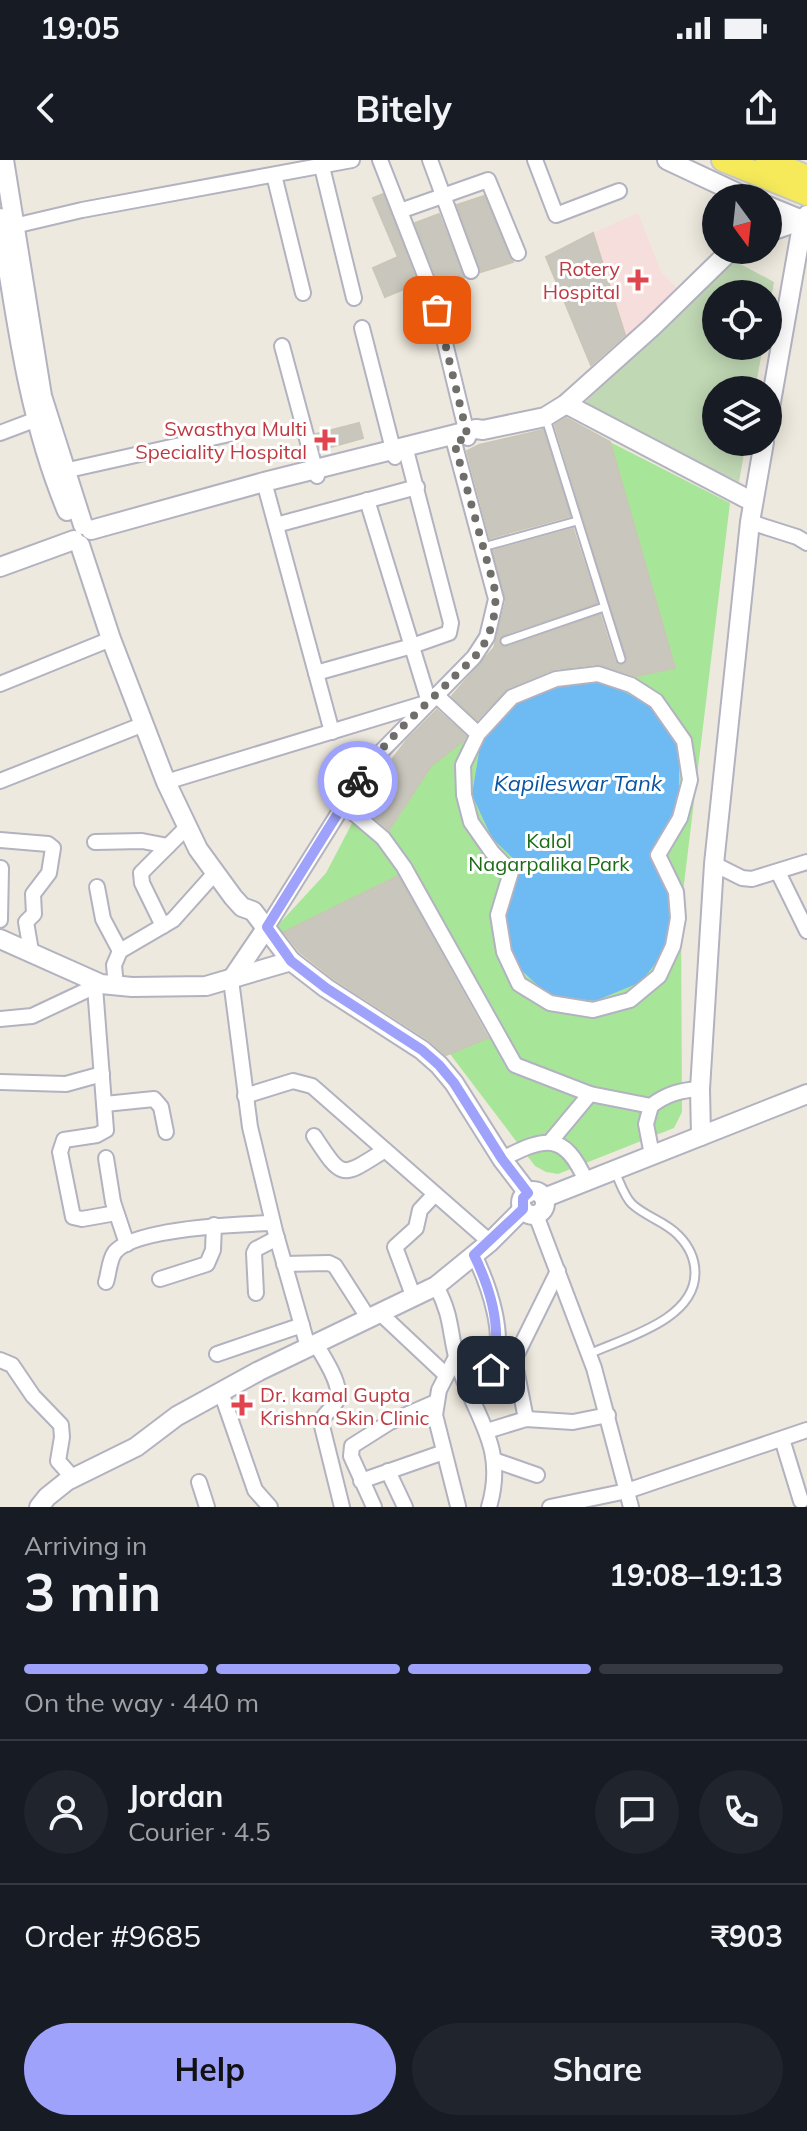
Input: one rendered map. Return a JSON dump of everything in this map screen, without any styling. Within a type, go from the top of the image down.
[{"type":"main road","points":[[723,160],[807,177]]},
{"type":"main road","points":[[774,168],[807,194]]},
{"type":"street","points":[[7,222],[352,160]]},
{"type":"street","points":[[380,160],[426,278]]},
{"type":"street","points":[[430,160],[471,271]]},
{"type":"street","points":[[535,160],[556,215],[619,191]]},
{"type":"street","points":[[667,160],[718,184]]},
{"type":"street","points":[[322,167],[354,298]]},
{"type":"street","points":[[4,170],[14,299],[52,475],[83,536],[172,780],[186,828],[215,873],[242,907],[253,911],[267,927],[291,961],[326,988],[422,1050],[454,1083],[533,1204],[589,1354],[631,1507]]},
{"type":"street","points":[[274,175],[303,293]]},
{"type":"street","points":[[400,211],[488,180],[518,253]]},
{"type":"street","points":[[782,211],[806,219]]},
{"type":"street","points":[[782,227],[806,219]]},
{"type":"street","points":[[776,376],[806,219]]},
{"type":"street","points":[[0,567],[83,536],[316,473],[545,417],[566,404],[631,346],[716,264]]},
{"type":"street","points":[[342,1507],[321,1422],[335,1403],[337,1391],[302,1325],[275,1230],[245,1096],[231,980],[370,763],[474,657],[487,637],[496,599],[483,547],[468,436],[437,310]]},
{"type":"street","points":[[316,673],[444,636],[449,633],[451,623],[417,487],[398,453],[362,328]]},
{"type":"street","points":[[282,346],[316,473]]},
{"type":"street","points":[[566,404],[753,502]]},
{"type":"street","points":[[0,433],[41,418]]},
{"type":"street","points":[[41,418],[64,471],[111,639],[144,724],[208,843],[252,901],[253,911]]},
{"type":"street","points":[[64,471],[234,433]]},
{"type":"street","points":[[701,1136],[700,1089],[714,864],[750,522],[761,456]]},
{"type":"street","points":[[83,536],[316,473]]},
{"type":"street","points":[[276,525],[417,487]]},
{"type":"street","points":[[266,489],[332,732]]},
{"type":"street","points":[[367,500],[412,646],[432,698],[478,734]]},
{"type":"street","points":[[750,522],[807,543]]},
{"type":"street","points":[[0,684],[111,639]]},
{"type":"street","points":[[598,674],[631,685],[656,701],[684,741],[690,780],[680,818],[658,855],[676,892],[678,918],[673,946],[659,976],[630,1000],[593,1010],[550,1003],[519,984],[504,952],[498,915],[511,872],[471,822],[464,795],[463,765],[478,734],[512,697],[556,679],[598,674]]},
{"type":"street","points":[[172,780],[432,698]]},
{"type":"street","points":[[0,781],[144,724]]},
{"type":"street","points":[[344,805],[383,838],[404,867],[515,1065],[590,1094],[651,1106]]},
{"type":"street","points":[[163,926],[142,883],[141,873],[186,828]]},
{"type":"street","points":[[0,840],[48,844],[53,848],[49,873],[33,894],[34,914],[26,922],[31,951]]},
{"type":"street","points":[[95,842],[142,841],[168,846]]},
{"type":"street","points":[[714,864],[742,878],[763,877],[807,862]]},
{"type":"street","points":[[0,920],[1,868]]},
{"type":"street","points":[[778,872],[805,925]]},
{"type":"street","points":[[116,1213],[82,1219],[73,1217],[60,1152],[64,1140],[103,1133],[106,1124],[102,1074],[104,986],[120,951],[163,926],[184,909],[215,873]]},
{"type":"street","points":[[97,887],[103,919],[120,951]]},
{"type":"street","points":[[0,939],[104,986]]},
{"type":"street","points":[[2,1023],[32,1016],[104,986],[206,986],[291,961]]},
{"type":"street","points":[[0,1082],[66,1084],[102,1074]]},
{"type":"street","points":[[245,1096],[293,1081],[312,1086],[490,1242]]},
{"type":"street","points":[[652,1155],[646,1124],[651,1106],[662,1097],[681,1090],[700,1089]]},
{"type":"street","points":[[550,1142],[590,1094]]},
{"type":"street","points":[[39,1507],[47,1497],[73,1478],[136,1447],[177,1416],[312,1345],[436,1286],[533,1204],[807,1094]]},
{"type":"street","points":[[105,1104],[154,1099],[161,1107],[166,1132]]},
{"type":"street","points":[[314,1136],[335,1168],[341,1171],[354,1169],[385,1150]]},
{"type":"street","points":[[502,1159],[532,1144],[550,1142],[565,1148],[579,1164],[586,1181]]},
{"type":"street","points":[[106,1158],[116,1213],[127,1244]]},
{"type":"street","points":[[414,1298],[395,1247],[416,1228],[420,1210],[435,1194]]},
{"type":"street","points":[[106,1282],[113,1256],[127,1244],[179,1230],[214,1225],[275,1230]]},
{"type":"street","points":[[160,1279],[207,1264],[213,1250],[214,1225]]},
{"type":"street","points":[[256,1293],[254,1253],[275,1230]]},
{"type":"street","points":[[470,1394],[491,1370],[497,1345],[491,1293],[474,1255]]},
{"type":"street","points":[[284,1264],[322,1262],[335,1266],[375,1316],[446,1375]]},
{"type":"street","points":[[526,1419],[516,1356],[558,1271]]},
{"type":"street","points":[[436,1286],[451,1322],[456,1357],[487,1431],[494,1460],[493,1493],[489,1507]]},
{"type":"street","points":[[217,1354],[302,1325]]},
{"type":"street","points":[[456,1357],[436,1402],[435,1415],[458,1506]]},
{"type":"street","points":[[0,1360],[12,1365],[33,1396],[61,1425],[58,1461],[73,1478]]},
{"type":"street","points":[[221,1392],[255,1490],[270,1507]]},
{"type":"street","points":[[374,1507],[351,1456],[352,1446],[390,1422],[436,1402]]},
{"type":"street","points":[[487,1431],[526,1419],[573,1422],[608,1415]]},
{"type":"street","points":[[550,1507],[627,1491],[807,1430]]},
{"type":"street","points":[[782,1439],[801,1501]]},
{"type":"street","points":[[361,1481],[444,1452]]},
{"type":"street","points":[[494,1460],[537,1475]]},
{"type":"street","points":[[791,1470],[807,1465]]},
{"type":"street","points":[[388,1471],[405,1507]]},
{"type":"street","points":[[199,1482],[207,1507]]},
{"type":"lane","points":[[545,417],[621,659]]},
{"type":"lane","points":[[483,547],[577,521]]},
{"type":"lane","points":[[505,641],[604,607]]},
{"type":"lane","points":[[589,1354],[677,1312],[688,1298],[695,1279],[695,1262],[688,1246],[676,1233],[632,1204],[614,1170]]},
{"type":"shaded area","name":"Rotery Hospital","points":[[638,213],[661,272],[677,288],[627,340],[593,233]]},
{"type":"green space","points":[[726,264],[740,264],[770,280],[711,280]]},
{"type":"green space","points":[[702,289],[702,360],[760,360],[758,376],[702,376],[702,456],[744,456],[739,482],[582,405]]},
{"type":"green space","name":"Kalol Nagarpalika Park","points":[[610,442],[730,503],[681,909],[682,1112],[674,1128],[558,1174],[535,1166],[450,1054],[490,1036],[401,875],[278,936],[278,925],[326,873],[359,810],[388,833],[431,766],[469,737],[439,708],[452,696],[483,726],[508,696],[535,678],[566,668],[602,668],[628,678],[675,668]]},
{"type":"water","name":"Kapileswar Tank","points":[[601,680],[653,707],[679,748],[679,810],[650,854],[674,898],[668,947],[641,982],[595,1001],[548,995],[518,967],[503,924],[511,887],[522,867],[492,838],[472,795],[480,746],[502,710],[555,684]]},
{"type":"building","points":[[383,194],[417,282],[425,288],[411,293],[409,287],[385,297],[373,268],[398,257],[373,198]]},
{"type":"building","points":[[484,196],[513,262],[481,272],[457,205]]},
{"type":"building","points":[[439,214],[464,278],[436,288],[435,274],[415,223]]},
{"type":"building","points":[[593,233],[625,335],[591,365],[546,257]]},
{"type":"building","points":[[566,418],[610,442],[675,668],[636,676],[597,664],[554,669],[508,688],[477,720],[452,696],[494,648],[506,601],[493,551],[573,529],[597,603],[503,635],[499,641],[501,646],[507,647],[600,615],[615,662],[620,665],[627,661],[555,425]]},
{"type":"building","points":[[359,423],[363,438],[320,450],[316,434]]},
{"type":"building","points":[[543,430],[570,516],[490,538],[467,451],[479,445]]},
{"type":"building","points":[[437,710],[466,736],[431,766],[389,830],[361,806],[369,790],[407,740]]},
{"type":"building","points":[[398,876],[488,1038],[446,1055],[429,1040],[333,978],[300,952],[284,932]]},
{"type":"way so far","points":[[358,781],[385,745],[482,648],[494,614],[494,586],[454,442],[468,438],[437,310]]},
{"type":"place","name":"Rotery Hospital","points":[[638,280]]},
{"type":"place","name":"Swasthya Multi Speciality Hospital","points":[[325,440]]},
{"type":"place","name":"Dr. kamal Gupta Krishna Skin Clinic","points":[[242,1405]]},
{"type":"route","points":[[358,781],[267,927],[291,961],[326,988],[422,1050],[439,1065],[528,1193],[521,1203],[523,1209],[474,1255],[491,1293],[494,1311],[497,1345],[491,1370]]}]
